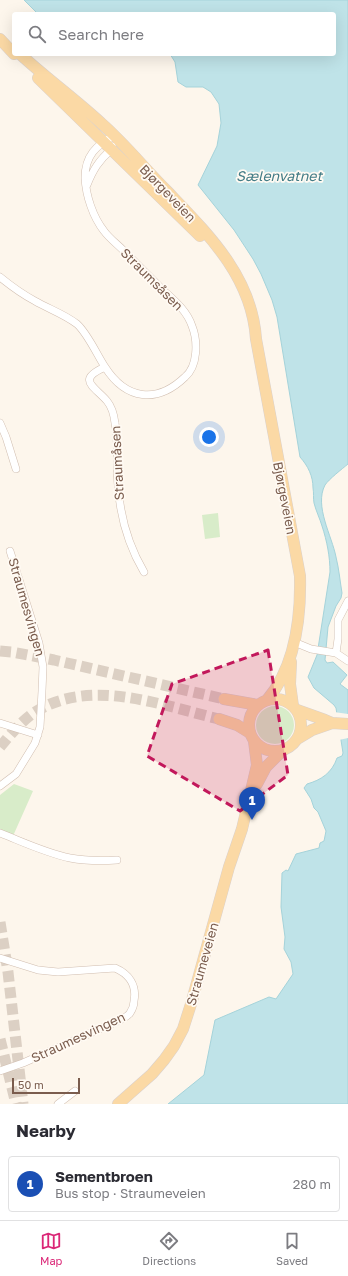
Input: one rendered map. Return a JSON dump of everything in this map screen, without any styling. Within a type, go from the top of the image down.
[{"type":"main road","points":[[0,35],[12,46]]},
{"type":"main road","name":"Bjørgeveien","points":[[0,39],[12,52]]},
{"type":"main road","name":"Bjørgeveien","points":[[16,56],[201,237],[214,252],[233,279],[256,339]]},
{"type":"main road","name":"Bjørgeveien","points":[[22,56],[102,123],[203,229],[229,262],[238,277],[252,312],[255,324],[256,339],[300,576],[300,604],[291,657]]},
{"type":"main road","points":[[252,737],[249,721],[251,715],[262,702],[274,692],[291,657]]},
{"type":"main road","points":[[291,657],[290,684],[295,708],[300,716],[301,728],[297,739]]},
{"type":"main road","points":[[224,699],[262,702],[281,699],[295,708],[332,723],[348,724]]},
{"type":"main road","points":[[219,719],[237,725],[263,748],[279,751],[291,745],[297,739],[312,730],[332,723]]},
{"type":"main road","name":"Straumeveien","points":[[118,1104],[152,1074],[174,1046],[183,1029],[229,867],[242,829],[257,765],[252,737]]},
{"type":"main road","name":"Straumeveien","points":[[248,802],[266,767],[284,749]]},
{"type":"street","points":[[86,187],[85,170],[87,162],[95,149],[103,142],[114,136]]},
{"type":"street","points":[[86,187],[95,167],[102,157],[111,150],[114,136]]},
{"type":"street","name":"Straumsåsen","points":[[0,277],[34,301],[59,312],[78,325],[96,351],[104,367],[114,379],[127,390],[144,396],[160,393],[176,386],[190,373],[196,346],[192,326],[183,309],[104,231],[88,201],[86,187]]},
{"type":"street","name":"Straumåsen","points":[[104,367],[91,375],[89,381],[92,387],[111,407],[114,416],[116,426],[118,485],[121,513],[126,535],[134,555],[144,572]]},
{"type":"street","points":[[0,422],[16,469]]},
{"type":"street","name":"Straumesvingen","points":[[0,786],[16,774],[35,743],[38,735],[40,727],[43,667],[39,643],[10,551]]},
{"type":"street","points":[[336,653],[338,620],[348,601]]},
{"type":"street","points":[[294,642],[317,650],[336,653],[348,661]]},
{"type":"street","points":[[0,723],[38,735]]},
{"type":"street","points":[[0,833],[70,858],[91,861],[117,860]]},
{"type":"street","name":"Straumesvingen","points":[[0,958],[38,970],[58,972],[115,968],[130,978],[134,985],[136,996],[134,1006],[130,1013],[122,1020],[23,1063],[0,1070]]},
{"type":"street","points":[[58,1104],[75,1091]]},
{"type":"highlighted area","points":[[268,650],[288,775],[240,811],[147,756],[172,684]]},
{"type":"green space","points":[[218,513],[220,537],[205,539],[202,515]]},
{"type":"green space","points":[[275,706],[288,712],[294,725],[288,738],[275,744],[262,738],[256,725],[262,712]]},
{"type":"green space","points":[[14,784],[33,791],[13,836],[0,831],[0,795]]},
{"type":"water","name":"Sælenvatnet","points":[[24,0],[348,0],[348,464],[325,485],[322,493],[322,502],[325,521],[337,562],[342,593],[328,627],[325,660],[327,663],[333,662],[347,675],[340,684],[348,690],[348,1104],[168,1104],[204,1075],[215,1020],[269,997],[276,999],[293,974],[291,962],[284,949],[285,937],[281,907],[282,873],[286,870],[288,871],[296,854],[319,848],[320,843],[324,841],[326,831],[318,812],[314,808],[311,799],[304,788],[307,784],[317,780],[329,772],[337,758],[342,756],[343,753],[336,708],[314,688],[308,677],[317,655],[330,572],[328,549],[314,503],[311,475],[300,457],[277,317],[272,300],[253,259],[234,230],[198,185],[217,146],[221,123],[219,104],[211,92],[203,87],[186,87],[178,82],[175,62],[171,56],[336,56],[336,12],[36,12]]},
{"type":"pier","points":[[334,712],[348,714],[348,738],[339,740]]},
{"type":"tunnel","points":[[0,651],[54,660],[224,699]]},
{"type":"tunnel","points":[[0,747],[19,725],[32,714],[54,703],[77,697],[100,695],[124,697],[149,701],[219,719]]},
{"type":"tunnel","points":[[0,922],[8,972],[23,1104]]},
{"type":"tunnel","points":[[0,1039],[16,1104]]},
{"type":"place","name":"Sementbroen","points":[[252,820]]}]
